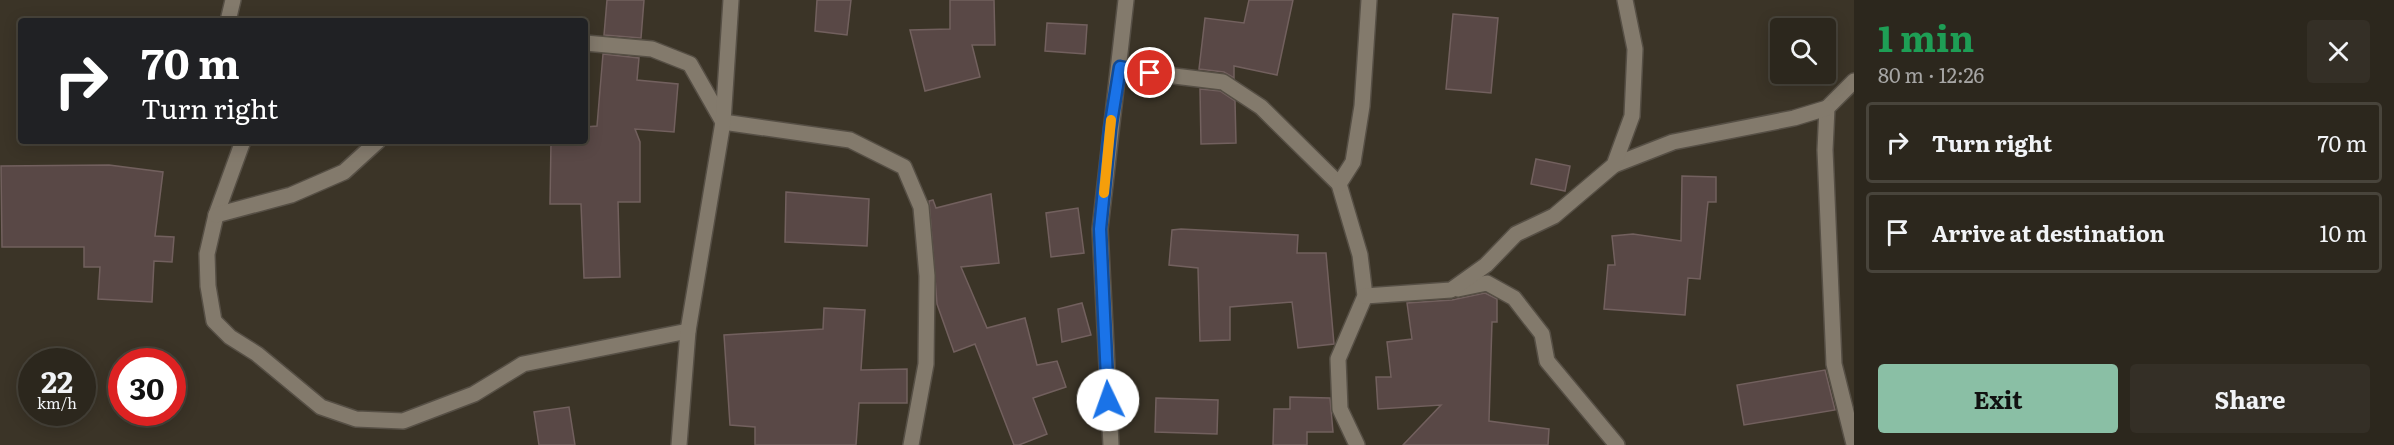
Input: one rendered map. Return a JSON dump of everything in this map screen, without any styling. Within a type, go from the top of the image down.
[{"type":"street","points":[[229,18],[233,0]]},
{"type":"street","points":[[679,445],[688,331],[723,123],[731,0]]},
{"type":"street","points":[[1111,445],[1100,229],[1126,0]]},
{"type":"street","points":[[1339,184],[1353,162],[1362,106],[1369,0]]},
{"type":"street","points":[[1614,165],[1632,116],[1635,49],[1625,0]]},
{"type":"street","points":[[588,43],[652,49],[690,64],[723,123]]},
{"type":"street","points":[[1120,67],[1222,82],[1261,107],[1339,184],[1360,255],[1365,296],[1338,359],[1340,409],[1358,445]]},
{"type":"street","points":[[1451,290],[1486,265],[1516,234],[1554,216],[1614,165],[1673,142],[1794,118],[1827,108],[1854,81]]},
{"type":"street","points":[[1827,108],[1825,150],[1834,364],[1854,444]]},
{"type":"street","points":[[723,123],[850,140],[904,167],[921,207],[927,276],[926,364],[910,445]]},
{"type":"street","points":[[242,144],[216,215],[207,254],[208,286],[214,321],[230,337],[266,362],[321,407],[356,419],[403,421],[474,394],[523,364],[688,331]]},
{"type":"street","points":[[216,215],[291,195],[344,172],[375,144]]},
{"type":"street","points":[[1365,296],[1451,290],[1487,283],[1514,298],[1542,334],[1547,361],[1617,445]]},
{"type":"building","points":[[607,0],[644,0],[641,38],[604,35]]},
{"type":"building","points":[[817,0],[851,0],[847,35],[815,31]]},
{"type":"building","points":[[950,0],[994,0],[995,45],[972,45],[980,77],[925,91],[910,30],[950,29]]},
{"type":"building","points":[[1249,0],[1293,0],[1277,75],[1234,66],[1234,78],[1224,72],[1199,69],[1205,18],[1244,23]]},
{"type":"building","points":[[1453,14],[1498,18],[1491,93],[1446,89]]},
{"type":"building","points":[[1047,23],[1087,25],[1085,54],[1045,51]]},
{"type":"building","points":[[603,54],[639,58],[637,80],[678,84],[674,132],[635,129],[640,142],[640,202],[618,202],[620,277],[584,278],[581,204],[550,204],[551,144],[588,144],[588,127],[597,126]]},
{"type":"building","points":[[1200,89],[1220,91],[1235,101],[1236,143],[1201,144]]},
{"type":"building","points":[[1536,159],[1570,166],[1565,191],[1531,184]]},
{"type":"building","points":[[109,165],[163,172],[155,236],[174,237],[172,262],[154,261],[152,302],[98,299],[100,267],[84,267],[84,247],[2,247],[1,166]]},
{"type":"building","points":[[1682,176],[1716,177],[1716,202],[1708,202],[1700,279],[1688,278],[1685,315],[1604,309],[1608,265],[1615,265],[1612,236],[1633,234],[1681,241]]},
{"type":"building","points":[[786,192],[869,199],[867,246],[785,242]]},
{"type":"building","points":[[991,194],[999,263],[961,267],[987,328],[1025,318],[1037,365],[1057,361],[1066,387],[1033,398],[1047,434],[1019,445],[1014,445],[975,344],[954,352],[937,304],[929,201],[933,200],[936,208]]},
{"type":"building","points":[[1078,208],[1084,253],[1051,257],[1046,213]]},
{"type":"building","points":[[1172,230],[1298,235],[1297,253],[1326,253],[1334,344],[1298,348],[1292,302],[1230,307],[1230,340],[1200,341],[1198,268],[1169,265]]},
{"type":"building","points":[[1485,293],[1497,299],[1497,322],[1492,322],[1489,421],[1549,429],[1548,445],[1403,445],[1441,405],[1378,409],[1376,377],[1391,377],[1387,342],[1412,339],[1407,303],[1452,300]]},
{"type":"building","points":[[1082,303],[1091,335],[1062,342],[1058,309]]},
{"type":"building","points":[[824,308],[865,310],[861,370],[907,369],[907,403],[859,403],[856,445],[755,445],[755,427],[730,425],[724,335],[823,329]]},
{"type":"building","points":[[1825,370],[1835,410],[1744,425],[1737,385]]},
{"type":"building","points":[[1290,397],[1330,398],[1333,432],[1307,432],[1307,445],[1273,445],[1274,409],[1290,409]]},
{"type":"building","points":[[1156,398],[1218,400],[1217,434],[1155,432]]},
{"type":"building","points":[[569,407],[575,445],[539,445],[534,412]]},
{"type":"slow traffic","points":[[1104,193],[1111,120]]},
{"type":"route","points":[[1108,400],[1100,229],[1110,129],[1120,67],[1150,73]]}]
